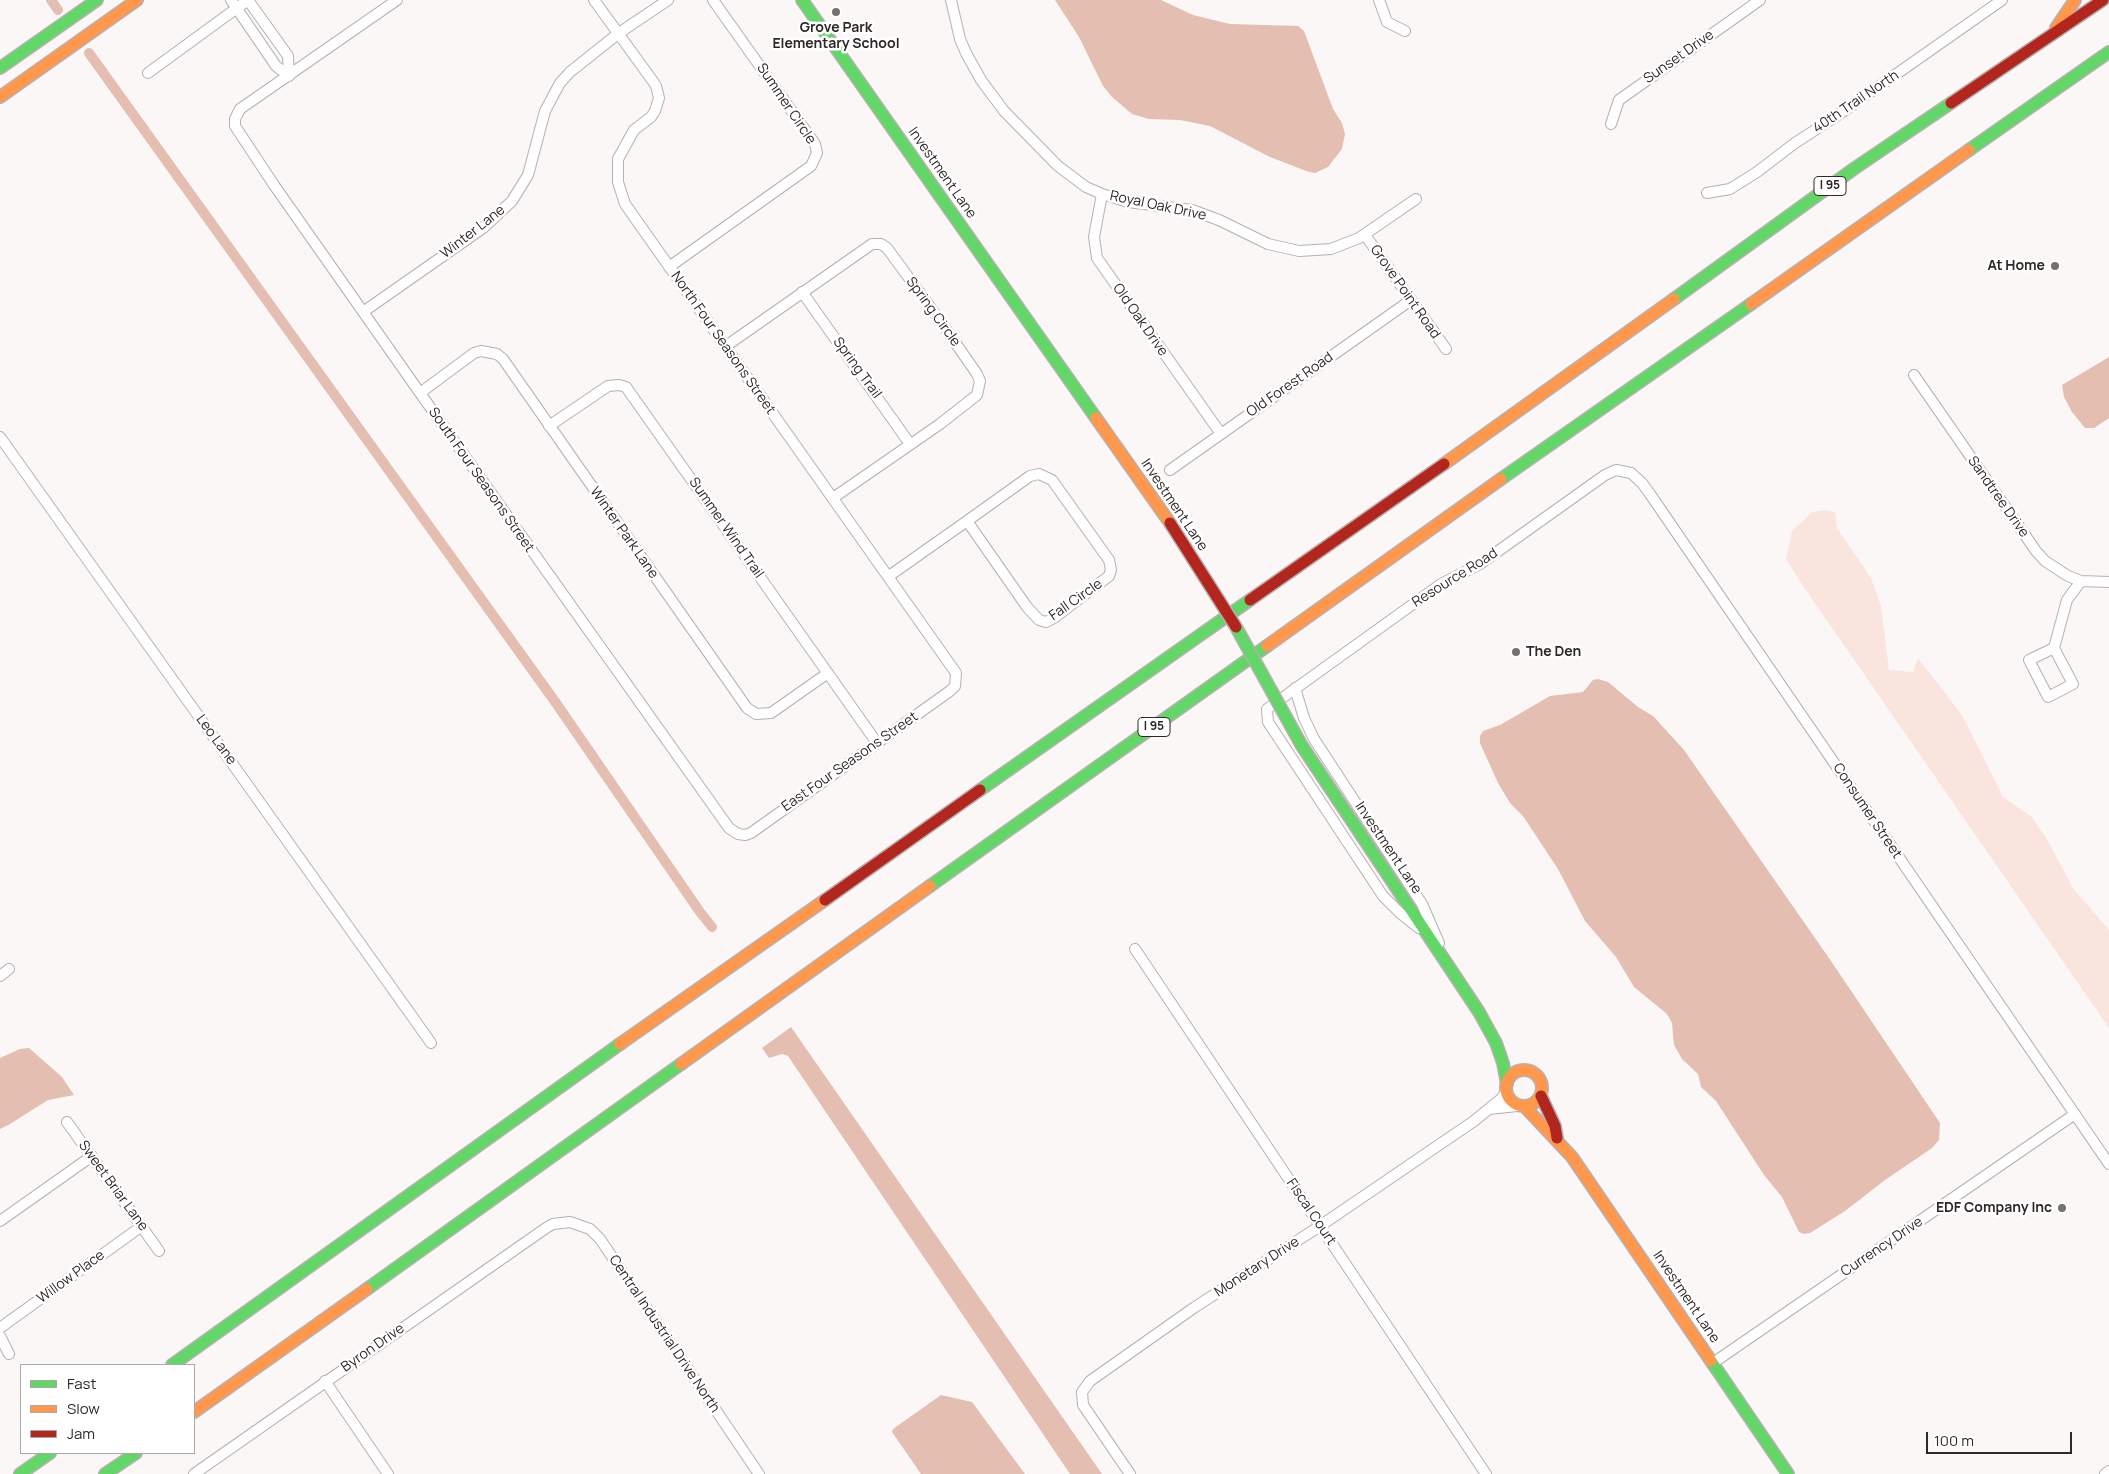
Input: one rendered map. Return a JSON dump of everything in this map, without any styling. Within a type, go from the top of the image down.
[{"type":"main road","points":[[0,68],[97,0]]},
{"type":"main road","points":[[0,97],[137,0]]},
{"type":"main road","name":"Investment Lane","points":[[802,0],[1170,523],[1229,614],[1302,746],[1478,1012],[1496,1043],[1503,1064],[1506,1088]]},
{"type":"main road","points":[[2050,37],[2075,0]]},
{"type":"main road","name":"I 95","points":[[173,1364],[539,1101],[1582,366],[1855,168],[2103,0]]},
{"type":"main road","name":"I 95","points":[[195,1411],[1510,473],[2107,54]]},
{"type":"main road","name":"Investment Lane","points":[[1496,1043],[1514,1058],[1524,1070]]},
{"type":"main road","points":[[1524,1070],[1535,1074],[1543,1087],[1541,1096],[1535,1104],[1521,1106],[1508,1098],[1506,1088],[1513,1074],[1524,1070]]},
{"type":"main road","name":"Investment Lane","points":[[1541,1096],[1555,1126],[1557,1139]]},
{"type":"main road","name":"Investment Lane","points":[[1521,1106],[1557,1139],[1572,1156],[1788,1474]]},
{"type":"main road","points":[[20,1474],[49,1454]]},
{"type":"main road","points":[[105,1474],[135,1454]]},
{"type":"main road","points":[[112,1474],[136,1454]]},
{"type":"street","points":[[148,73],[234,4],[248,0],[288,56],[289,76]]},
{"type":"street","points":[[289,76],[397,0]]},
{"type":"street","name":"North Four Seasons Street","points":[[594,0],[656,86],[659,98],[651,117],[634,130],[618,159],[618,182],[625,204],[939,647],[956,673],[957,680]]},
{"type":"street","points":[[619,33],[668,0]]},
{"type":"street","name":"Summer Circle","points":[[670,267],[811,166],[817,153],[815,144],[713,0]]},
{"type":"street","name":"Royal Oak Drive","points":[[950,0],[960,39],[966,53],[981,80],[1004,111],[1058,166],[1086,187],[1102,194],[1128,202],[1192,210],[1268,244],[1283,249],[1315,251],[1331,248],[1365,235],[1416,199]]},
{"type":"street","points":[[1379,0],[1387,22],[1405,31]]},
{"type":"street","name":"Sunset Drive","points":[[1612,124],[1619,100],[1760,0]]},
{"type":"street","name":"40th Trail North","points":[[1707,193],[1730,189],[1758,172],[1795,143],[2002,0]]},
{"type":"street","points":[[234,4],[276,66],[289,76]]},
{"type":"street","name":"Winter Lane","points":[[363,312],[483,228],[512,201],[528,176],[534,161],[541,122],[552,97],[570,72],[619,33]]},
{"type":"street","name":"South Four Seasons Street","points":[[289,76],[240,110],[235,119],[235,126],[363,312],[729,828],[738,834]]},
{"type":"street","name":"Old Oak Drive","points":[[1102,194],[1094,237],[1097,258],[1221,434]]},
{"type":"street","name":"Grove Point Road","points":[[1365,235],[1446,349]]},
{"type":"street","name":"Spring Circle","points":[[726,346],[872,244],[881,244],[887,248],[936,315],[977,374],[980,388],[977,395],[834,498]]},
{"type":"street","name":"Spring Trail","points":[[802,292],[910,444]]},
{"type":"street","name":"Old Forest Road","points":[[1170,470],[1411,300]]},
{"type":"street","name":"Winter Park Lane","points":[[420,393],[481,351],[491,352],[503,359],[747,708],[756,714],[771,713],[828,673]]},
{"type":"street","name":"Sandtree Drive","points":[[1914,374],[2036,551],[2056,570],[2081,581],[2109,582]]},
{"type":"street","name":"Summer Wind Trail","points":[[549,426],[608,386],[619,384],[626,388],[877,743]]},
{"type":"street","name":"Leo Lane","points":[[0,437],[431,1043]]},
{"type":"street","name":"Resource Road","points":[[1428,934],[1400,913],[1383,896],[1268,722],[1267,709],[1441,584],[1480,564],[1605,475],[1616,470]]},
{"type":"street","name":"Consumer Street","points":[[1616,470],[1631,473],[1642,483],[2109,1164]]},
{"type":"street","name":"Fall Circle","points":[[889,576],[1030,476],[1039,474],[1052,480],[1109,560],[1111,570],[1109,576],[1054,618],[1046,622],[1039,620],[1027,607],[967,521]]},
{"type":"street","points":[[2054,648],[2029,660],[2048,697],[2073,684],[2054,648],[2067,600],[2081,581]]},
{"type":"street","name":"East Four Seasons Street","points":[[738,834],[751,833],[950,691],[957,680]]},
{"type":"street","points":[[1295,688],[1304,718],[1314,739],[1422,904],[1446,963]]},
{"type":"street","name":"Fiscal Court","points":[[1135,949],[1486,1474]]},
{"type":"street","points":[[0,976],[9,969]]},
{"type":"street","name":"Monetary Drive","points":[[1130,1474],[1083,1405],[1082,1398],[1085,1386],[1195,1307],[1320,1226],[1474,1122],[1489,1109],[1506,1088]]},
{"type":"street","points":[[1489,1109],[1521,1106]]},
{"type":"street","name":"Currency Drive","points":[[1713,1363],[2075,1114]]},
{"type":"street","name":"Sweet Briar Lane","points":[[67,1122],[159,1251]]},
{"type":"street","points":[[0,1222],[92,1156]]},
{"type":"street","name":"Central Industrial Drive North","points":[[553,1224],[563,1222],[577,1223],[596,1234],[758,1474]]},
{"type":"street","name":"Byron Drive","points":[[194,1474],[553,1224]]},
{"type":"street","name":"Willow Place","points":[[0,1328],[142,1226]]},
{"type":"street","points":[[0,1336],[8,1354]]},
{"type":"street","points":[[325,1381],[388,1474]]},
{"type":"street","points":[[2105,1474],[2109,1471]]},
{"type":"shaded area","points":[[1055,0],[1161,0],[1193,15],[1230,24],[1298,26],[1304,31],[1333,109],[1342,123],[1345,134],[1342,149],[1328,167],[1315,173],[1309,172],[1270,157],[1210,126],[1180,120],[1149,119],[1132,114],[1112,97],[1103,86],[1079,37]]},
{"type":"shaded area","points":[[2109,357],[2109,418],[2094,428],[2085,428],[2072,412],[2064,397],[2062,385]]},
{"type":"shaded area","points":[[1824,510],[1835,512],[1837,528],[1871,578],[1881,606],[1889,670],[1913,672],[1918,658],[1962,715],[2003,797],[2032,817],[2048,841],[2073,888],[2109,930],[2109,1028],[1786,559],[1792,531],[1812,512]]},
{"type":"shaded area","points":[[1598,679],[1608,682],[1638,707],[1653,716],[1684,750],[1831,961],[1940,1123],[1939,1140],[1932,1148],[1885,1180],[1845,1211],[1810,1233],[1804,1234],[1799,1232],[1782,1197],[1764,1175],[1716,1101],[1701,1087],[1698,1074],[1682,1059],[1674,1045],[1672,1023],[1667,1014],[1634,987],[1616,957],[1585,921],[1558,869],[1523,816],[1510,803],[1498,783],[1480,743],[1480,736],[1483,731],[1500,725],[1550,696],[1583,692],[1593,680]]},
{"type":"shaded area","points":[[791,1027],[1102,1474],[1070,1474],[788,1056],[782,1054],[769,1058],[762,1048]]},
{"type":"shaded area","points":[[29,1048],[62,1077],[74,1095],[48,1100],[0,1129],[0,1058],[20,1049]]},
{"type":"shaded area","points":[[941,1395],[972,1402],[1025,1474],[921,1474],[892,1432],[893,1429]]},
{"type":"waterway","points":[[51,0],[58,10]]},
{"type":"waterway","points":[[89,53],[556,703],[712,927]]},
{"type":"traffic: fast","points":[[0,68],[97,0]]},
{"type":"traffic: fast","points":[[802,0],[1096,418]]},
{"type":"traffic: fast","points":[[1969,150],[2109,52]]},
{"type":"traffic: fast","points":[[1674,299],[1855,168],[1951,103]]},
{"type":"traffic: fast","points":[[1501,479],[1751,304]]},
{"type":"traffic: fast","points":[[980,790],[1250,600]]},
{"type":"traffic: fast","points":[[1236,627],[1302,746]]},
{"type":"traffic: fast","points":[[930,886],[1267,646]]},
{"type":"traffic: fast","points":[[1302,746],[1479,1012],[1496,1043],[1503,1063],[1507,1084]]},
{"type":"traffic: fast","points":[[173,1364],[620,1044]]},
{"type":"traffic: fast","points":[[367,1289],[681,1064]]},
{"type":"traffic: fast","points":[[1711,1361],[1788,1474]]},
{"type":"traffic: fast","points":[[20,1474],[49,1454]]},
{"type":"traffic: fast","points":[[105,1474],[135,1454]]},
{"type":"traffic: slow","points":[[0,97],[137,0]]},
{"type":"traffic: slow","points":[[2056,28],[2075,0]]},
{"type":"traffic: slow","points":[[1751,304],[1969,150]]},
{"type":"traffic: slow","points":[[1444,464],[1674,299]]},
{"type":"traffic: slow","points":[[1096,418],[1170,523]]},
{"type":"traffic: slow","points":[[1267,646],[1501,479]]},
{"type":"traffic: slow","points":[[681,1064],[930,886]]},
{"type":"traffic: slow","points":[[620,1044],[825,900]]},
{"type":"traffic: slow","points":[[1524,1070],[1531,1071],[1537,1075],[1541,1081],[1542,1088],[1541,1095],[1537,1101],[1531,1105],[1524,1106],[1517,1105],[1511,1101],[1507,1095],[1506,1088],[1507,1081],[1511,1075],[1517,1071],[1524,1070]]},
{"type":"traffic: slow","points":[[1525,1107],[1572,1157],[1711,1361]]},
{"type":"traffic: slow","points":[[195,1411],[367,1289]]},
{"type":"traffic: jam","points":[[1951,103],[2103,0]]},
{"type":"traffic: jam","points":[[1250,600],[1444,464]]},
{"type":"traffic: jam","points":[[1170,523],[1236,627]]},
{"type":"traffic: jam","points":[[825,900],[980,790]]},
{"type":"traffic: jam","points":[[1541,1096],[1555,1126],[1557,1138]]},
{"type":"place","name":"Grove Park Elementary School","points":[[836,12]]},
{"type":"place","name":"At Home","points":[[2055,266]]},
{"type":"place","name":"The Den","points":[[1516,652]]},
{"type":"place","name":"EDF Company Inc","points":[[2062,1208]]}]
